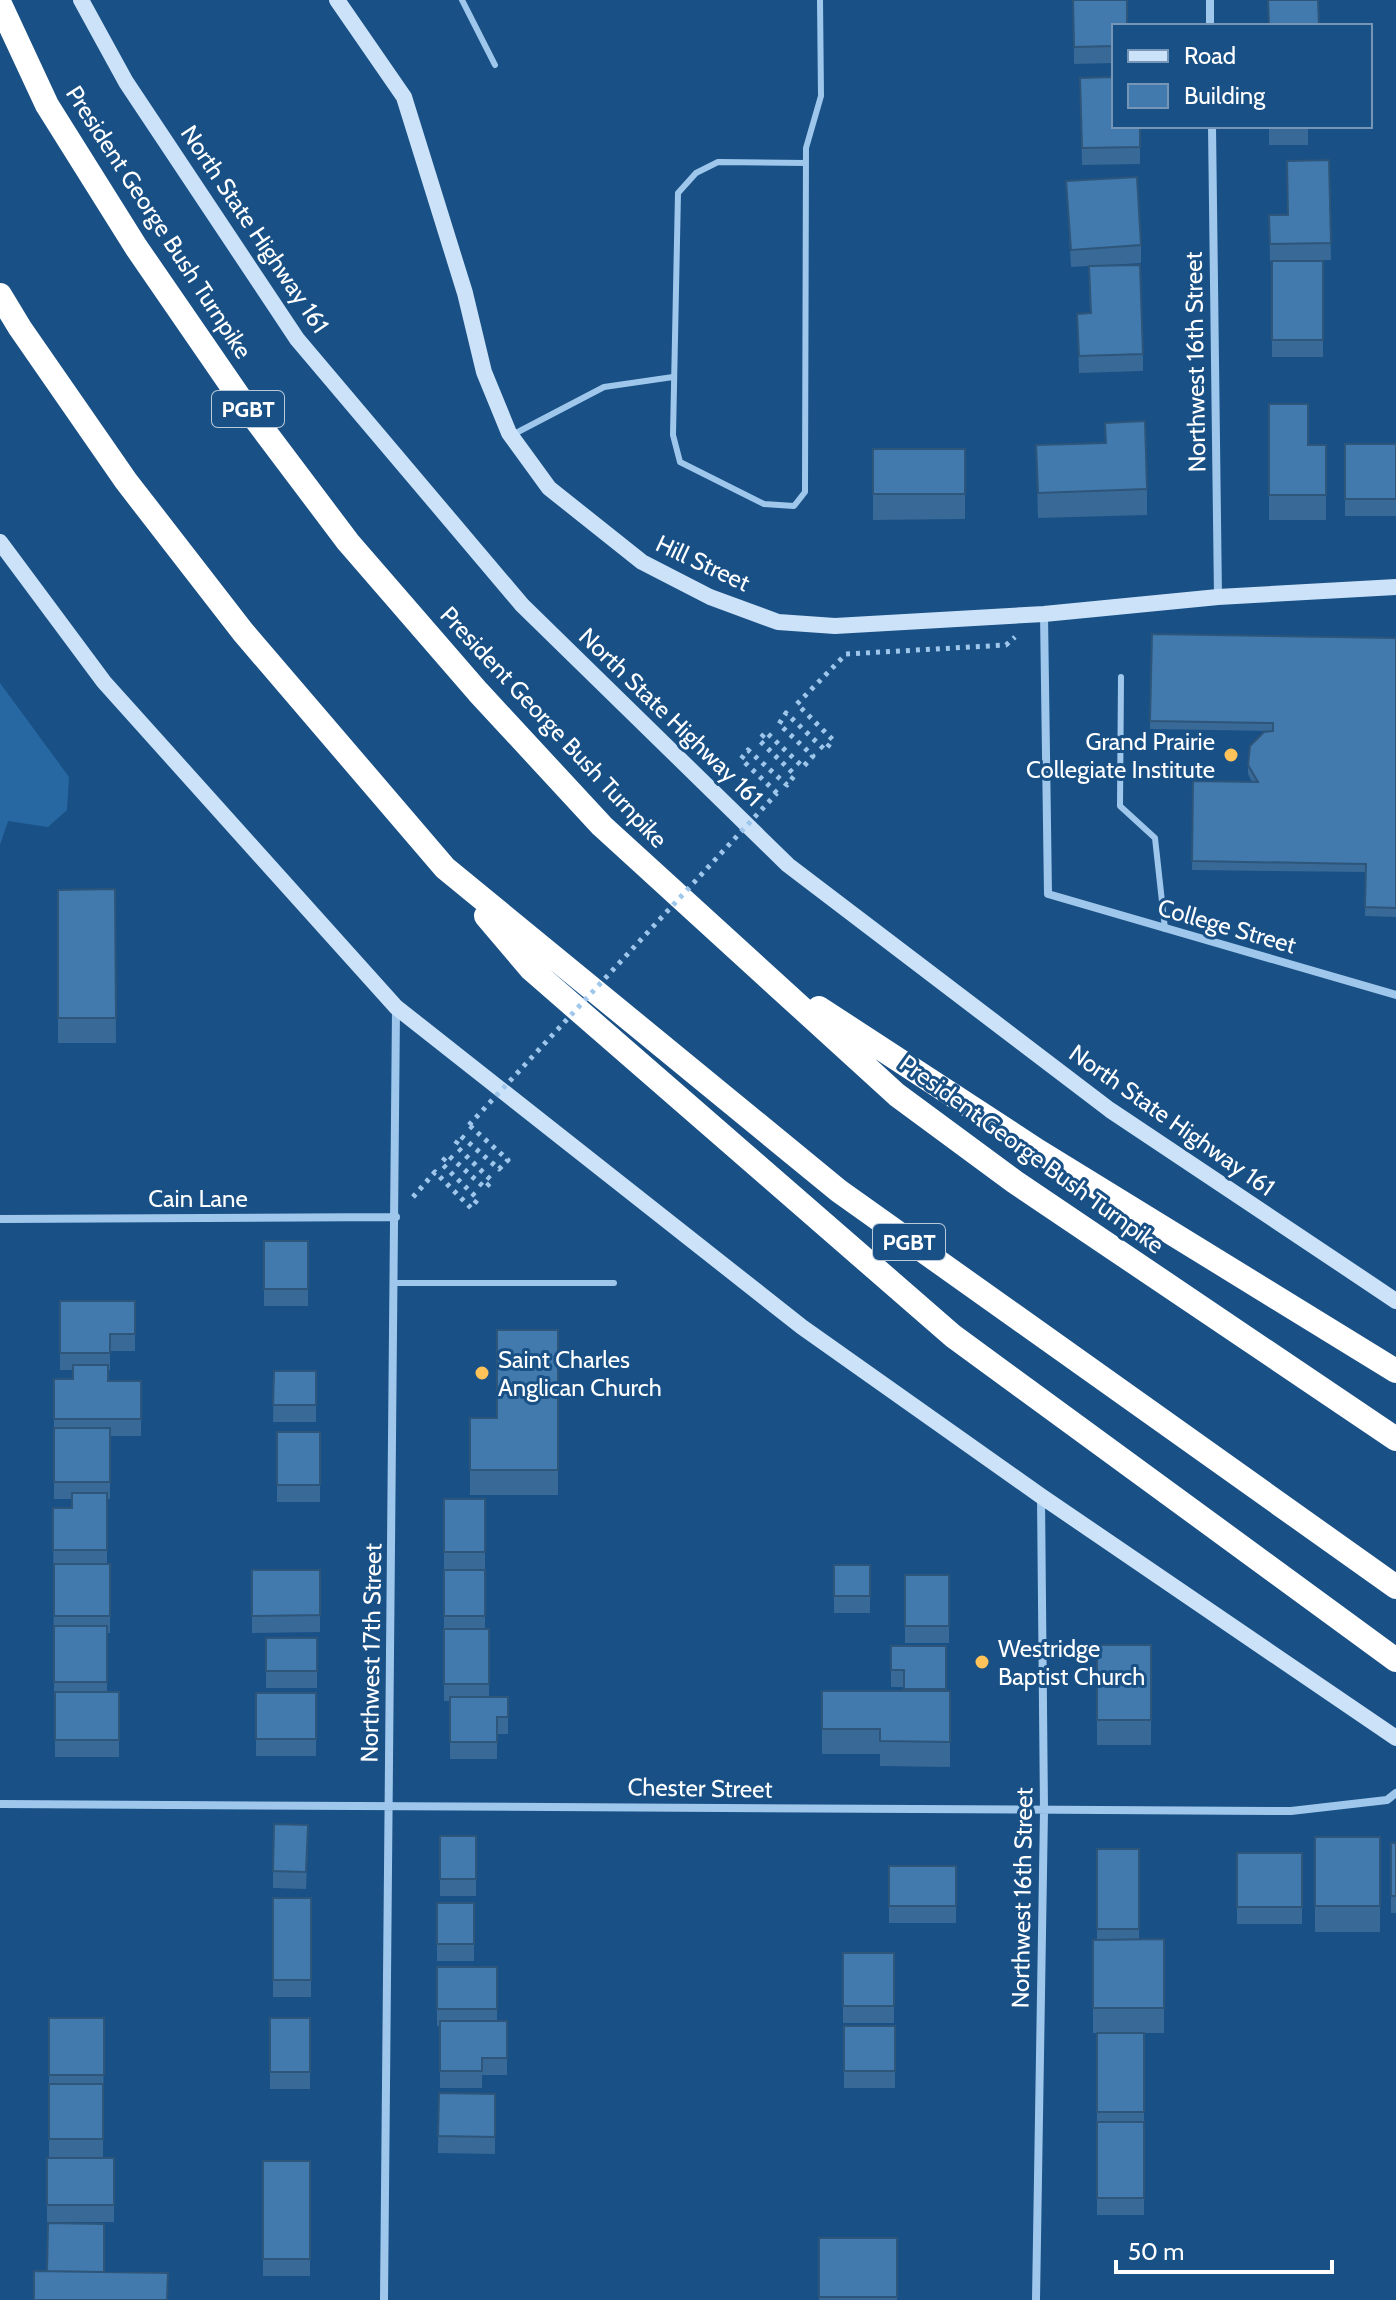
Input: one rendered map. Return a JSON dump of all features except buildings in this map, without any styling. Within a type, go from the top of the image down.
[{"type":"highway","name":"President George Bush Turnpike","points":[[1,5],[47,105],[136,247],[244,404],[348,542],[478,692],[602,826],[897,1095],[1003,1174],[1396,1439]]},
{"type":"highway","name":"PGBT","points":[[0,295],[126,481],[243,632],[445,868],[839,1191],[1396,1587]]},
{"type":"highway","points":[[445,868],[531,969],[953,1336],[1396,1660]]},
{"type":"highway","points":[[759,970],[1038,1151],[1396,1371]]},
{"type":"main road","name":"North State Highway 161","points":[[81,0],[126,82],[297,339],[522,605],[788,865],[1110,1110],[1396,1301]]},
{"type":"main road","name":"Hill Street","points":[[345,2],[404,97],[465,293],[484,372],[511,435],[549,488],[642,562],[710,597],[778,622],[835,626],[1044,614],[1218,597],[1396,587]]},
{"type":"main road","points":[[0,542],[104,682],[396,1007],[802,1327],[1041,1496],[1396,1738]]},
{"type":"street","points":[[1210,0],[1210,24]]},
{"type":"street","name":"Northwest 16th Street","points":[[1212,128],[1218,597]]},
{"type":"street","name":"College Street","points":[[1044,614],[1048,894],[1396,995]]},
{"type":"street","name":"Northwest 17th Street","points":[[384,2300],[396,1007]]},
{"type":"street","name":"Cain Lane","points":[[0,1219],[396,1217]]},
{"type":"street","name":"Northwest 16th Street","points":[[1036,2300],[1044,1811],[1041,1496]]},
{"type":"street","name":"Chester Street","points":[[0,1804],[1291,1811],[1387,1800],[1396,1793]]},
{"type":"lane","points":[[462,0],[495,65]]},
{"type":"lane","points":[[806,163],[718,162],[696,173],[678,193],[673,435],[680,462],[764,504],[794,506],[805,492],[806,163],[806,148],[821,96],[820,0]]},
{"type":"lane","points":[[511,435],[604,387],[673,377]]},
{"type":"lane","points":[[1121,677],[1120,806],[1155,838],[1165,929]]},
{"type":"lane","points":[[395,1283],[614,1283]]},
{"type":"path","points":[[396,1217],[435,1172],[471,1208],[478,1199],[441,1163],[448,1155],[485,1188],[492,1181],[455,1145],[461,1136],[499,1169],[508,1160],[469,1125],[777,793],[741,759],[748,750],[787,785],[795,775],[759,740],[766,732],[803,767],[813,756],[779,724],[786,713],[825,750],[833,740],[797,704],[846,654],[1006,645],[1044,614]]},
{"type":"shaded area","points":[[0,683],[69,777],[67,810],[48,827],[8,821],[0,845]]},
{"type":"place","name":"Grand Prairie Collegiate Institute","points":[[1231,755]]},
{"type":"place","name":"Saint Charles Anglican Church","points":[[482,1373]]},
{"type":"place","name":"Westridge Baptist Church","points":[[982,1662]]}]
